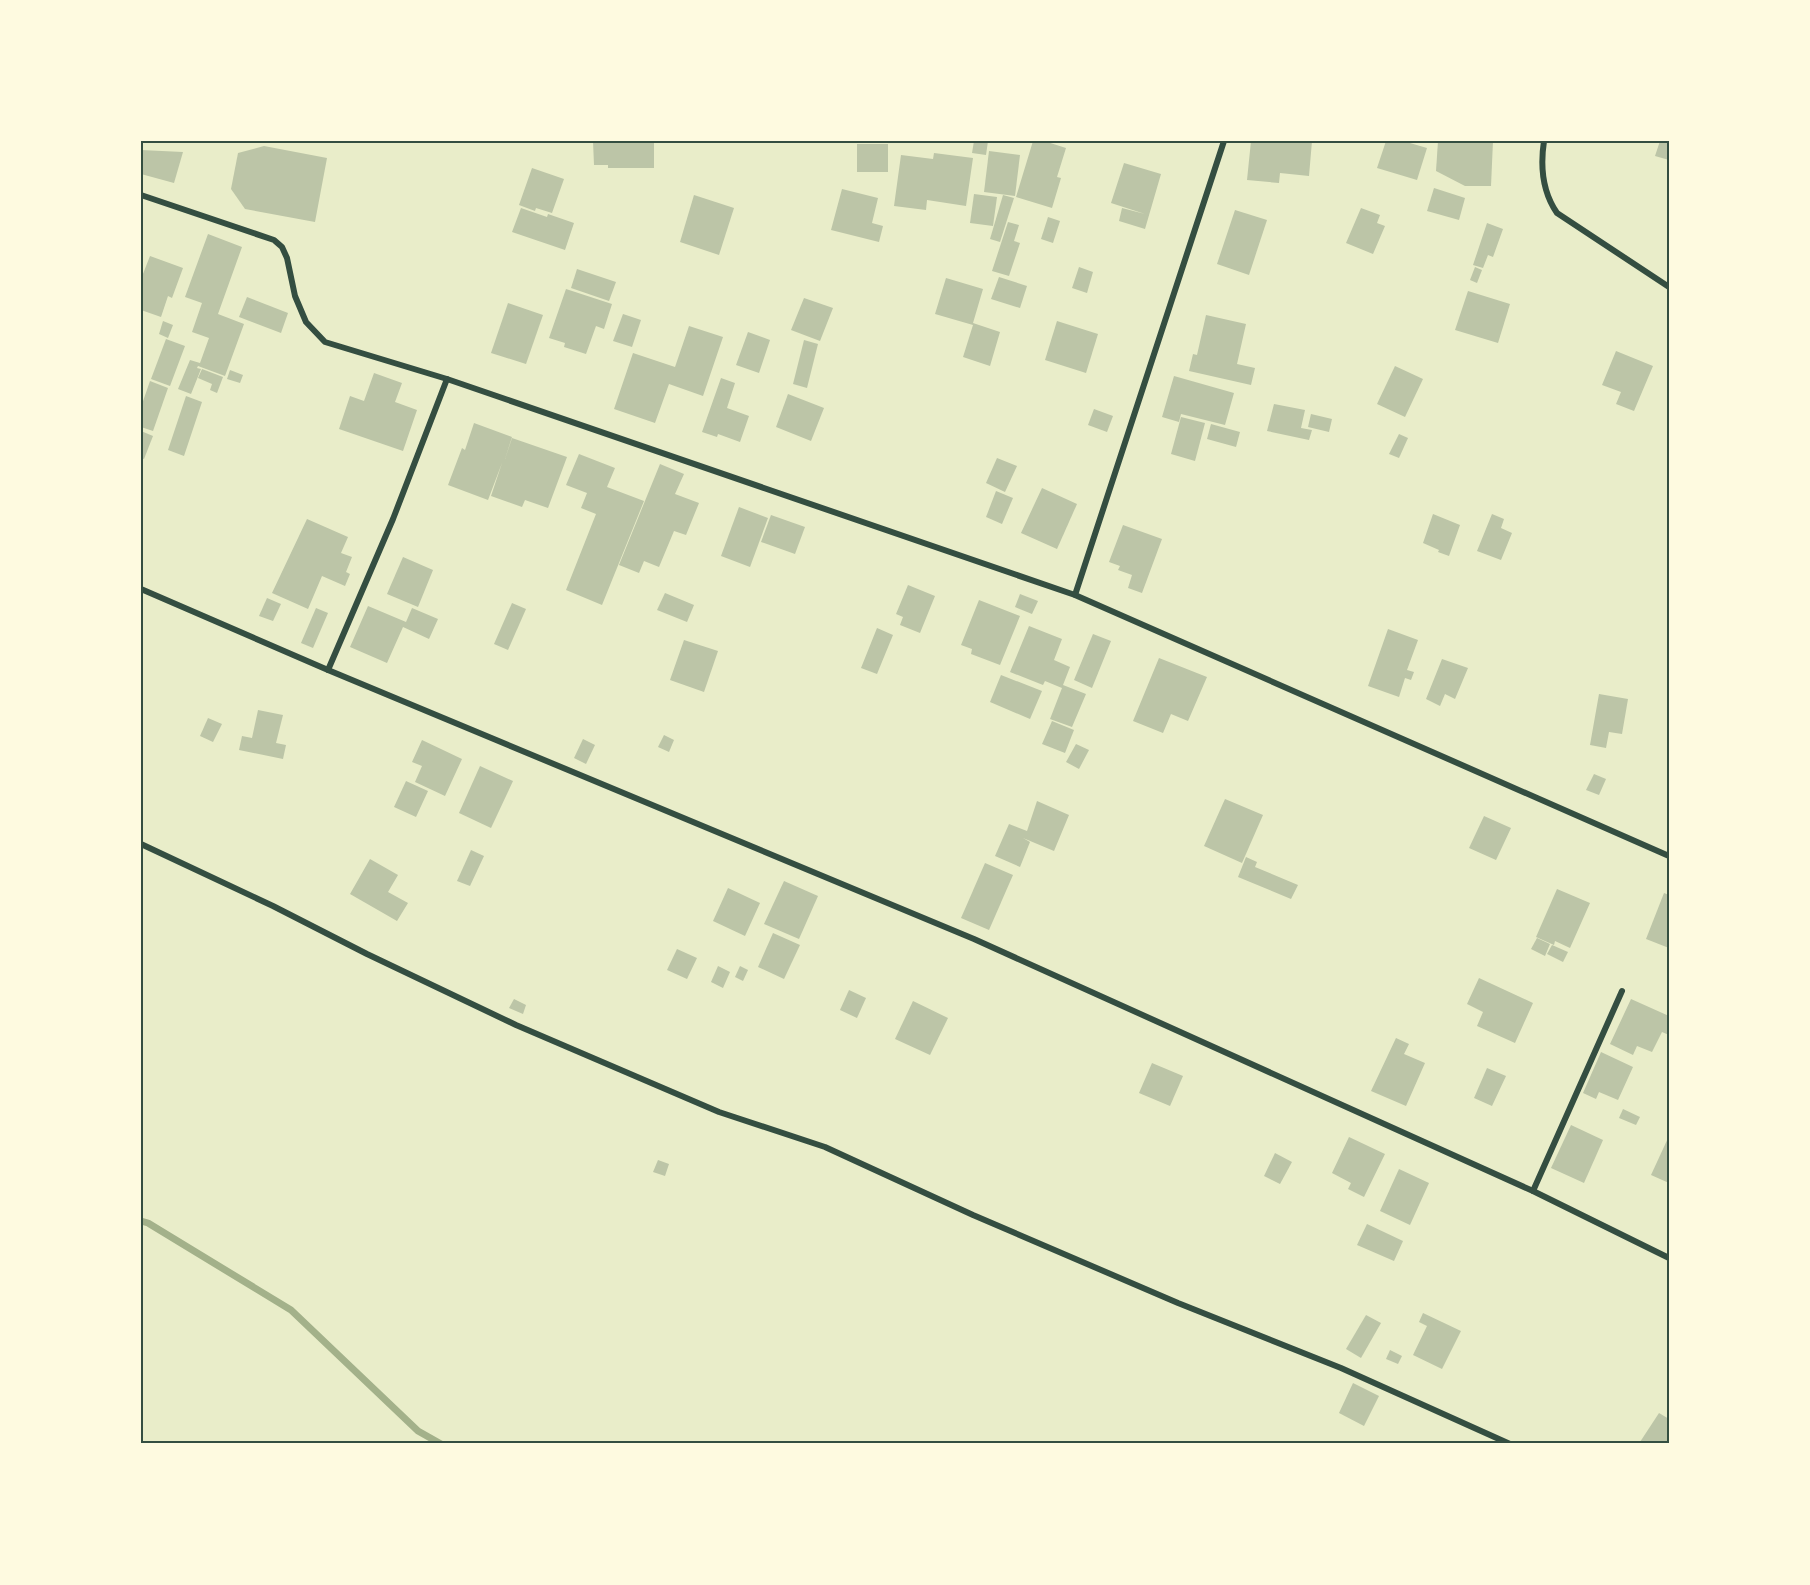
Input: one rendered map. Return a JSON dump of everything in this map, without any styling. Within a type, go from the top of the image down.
[{"type":"street","points":[[1075,595],[1224,141]]},
{"type":"street","points":[[1544,141],[1541,159],[1543,183],[1548,199],[1557,213],[1669,287]]},
{"type":"street","points":[[141,195],[274,240],[282,247],[287,258],[295,296],[306,322],[325,342],[447,380],[1075,595],[1669,856]]},
{"type":"street","points":[[328,670],[393,519],[447,380]]},
{"type":"street","points":[[141,589],[328,670],[974,939],[1533,1191],[1669,1258]]},
{"type":"street","points":[[141,844],[516,1025],[719,1112],[825,1147],[984,1220],[1178,1303],[1341,1368],[1510,1444]]},
{"type":"street","points":[[1533,1191],[1622,991]]},
{"type":"building","points":[[593,141],[654,141],[654,168],[608,168],[608,165],[594,165]]},
{"type":"building","points":[[974,141],[988,141],[986,155],[972,153]]},
{"type":"building","points":[[1033,141],[1044,141],[1066,148],[1057,177],[1061,178],[1052,208],[1016,197]]},
{"type":"building","points":[[1251,141],[1312,141],[1309,176],[1280,173],[1279,183],[1247,180]]},
{"type":"building","points":[[1386,141],[1403,141],[1427,148],[1417,180],[1377,168]]},
{"type":"building","points":[[1438,141],[1493,141],[1491,186],[1465,186],[1436,171]]},
{"type":"building","points":[[1660,141],[1669,141],[1669,160],[1655,156]]},
{"type":"building","points":[[857,144],[888,144],[888,172],[857,172]]},
{"type":"building","points":[[264,146],[327,158],[315,222],[245,209],[231,189],[238,153]]},
{"type":"building","points":[[141,150],[183,152],[174,183],[141,174]]},
{"type":"building","points":[[989,151],[1020,155],[1015,196],[984,192]]},
{"type":"building","points":[[934,153],[973,158],[966,206],[927,200],[926,210],[894,206],[901,155],[933,159]]},
{"type":"building","points":[[1124,163],[1161,174],[1145,229],[1119,221],[1122,208],[1145,214],[1111,203]]},
{"type":"building","points":[[532,168],[564,179],[552,213],[536,208],[535,211],[519,205]]},
{"type":"building","points":[[1434,188],[1465,198],[1459,220],[1427,211]]},
{"type":"building","points":[[842,189],[878,198],[872,223],[883,226],[879,242],[831,230]]},
{"type":"building","points":[[974,194],[997,197],[993,226],[970,223]]},
{"type":"building","points":[[694,195],[734,208],[719,255],[680,242]]},
{"type":"building","points":[[1003,195],[1014,198],[1000,242],[990,239]]},
{"type":"building","points":[[521,208],[574,223],[565,250],[512,232]]},
{"type":"building","points":[[1361,208],[1380,215],[1377,223],[1385,226],[1373,254],[1346,243]]},
{"type":"building","points":[[1235,210],[1267,220],[1249,275],[1217,264]]},
{"type":"building","points":[[1048,217],[1060,221],[1053,243],[1041,239]]},
{"type":"building","points":[[1008,222],[1019,225],[1014,241],[1020,243],[1009,276],[992,271]]},
{"type":"building","points":[[1487,223],[1503,229],[1493,257],[1488,255],[1483,268],[1473,265]]},
{"type":"building","points":[[208,234],[242,247],[218,314],[244,324],[225,376],[198,366],[197,368],[201,369],[191,394],[178,389],[190,360],[200,363],[209,338],[192,332],[202,303],[185,297]]},
{"type":"building","points":[[150,256],[183,268],[172,298],[168,296],[161,317],[141,310],[141,279]]},
{"type":"building","points":[[1079,267],[1093,272],[1087,293],[1072,288]]},
{"type":"building","points":[[1475,267],[1482,270],[1477,283],[1470,280]]},
{"type":"building","points":[[577,269],[616,282],[609,301],[571,288]]},
{"type":"building","points":[[999,277],[1027,286],[1020,308],[991,299]]},
{"type":"building","points":[[946,278],[983,289],[973,323],[1000,332],[990,366],[963,357],[973,325],[935,314]]},
{"type":"building","points":[[566,289],[612,304],[604,329],[596,326],[586,354],[564,347],[565,343],[549,338]]},
{"type":"building","points":[[1468,291],[1510,304],[1498,343],[1455,330]]},
{"type":"building","points":[[247,297],[288,313],[281,333],[239,317]]},
{"type":"building","points":[[804,298],[833,308],[820,341],[791,330]]},
{"type":"building","points":[[508,303],[543,315],[526,364],[491,353]]},
{"type":"building","points":[[623,314],[641,320],[632,347],[613,341]]},
{"type":"building","points":[[1206,315],[1246,324],[1237,364],[1255,368],[1251,385],[1189,371],[1193,354],[1197,355]]},
{"type":"building","points":[[163,321],[173,325],[168,338],[159,334]]},
{"type":"building","points":[[1057,321],[1098,334],[1086,373],[1045,360]]},
{"type":"building","points":[[689,326],[723,337],[703,396],[669,384],[655,423],[614,409],[633,353],[675,367]]},
{"type":"building","points":[[748,332],[770,340],[759,373],[736,365]]},
{"type":"building","points":[[166,339],[185,346],[170,386],[151,379]]},
{"type":"building","points":[[804,340],[818,344],[807,388],[793,384]]},
{"type":"building","points":[[1616,351],[1653,366],[1634,411],[1616,404],[1621,392],[1602,385]]},
{"type":"building","points":[[1395,366],[1423,379],[1405,417],[1377,404]]},
{"type":"building","points":[[202,369],[223,377],[217,393],[210,390],[212,384],[198,378]]},
{"type":"building","points":[[230,370],[243,375],[240,383],[227,379]]},
{"type":"building","points":[[374,373],[402,383],[395,402],[417,410],[403,451],[339,429],[350,396],[364,401]]},
{"type":"building","points":[[1174,376],[1234,393],[1225,425],[1181,414],[1179,422],[1162,417]]},
{"type":"building","points":[[721,378],[735,383],[727,408],[749,416],[740,442],[718,434],[717,437],[702,432]]},
{"type":"building","points":[[150,381],[168,388],[153,431],[141,427],[141,407]]},
{"type":"building","points":[[788,394],[824,408],[811,441],[776,427]]},
{"type":"building","points":[[186,396],[202,402],[184,456],[168,450]]},
{"type":"building","points":[[1274,404],[1305,410],[1301,428],[1312,430],[1309,440],[1267,431]]},
{"type":"building","points":[[1094,409],[1113,416],[1107,432],[1088,425]]},
{"type":"building","points":[[1311,414],[1332,419],[1329,432],[1308,427]]},
{"type":"building","points":[[1181,417],[1205,423],[1195,461],[1171,454]]},
{"type":"building","points":[[474,423],[512,437],[505,459],[512,438],[567,457],[548,508],[525,500],[522,507],[491,496],[502,463],[488,500],[448,485],[462,448],[465,450]]},
{"type":"building","points":[[1211,424],[1240,432],[1236,447],[1207,439]]},
{"type":"building","points":[[141,431],[153,436],[144,459],[141,458]]},
{"type":"building","points":[[1399,434],[1408,438],[1399,458],[1389,454]]},
{"type":"building","points":[[579,454],[615,468],[607,487],[644,501],[602,605],[566,590],[596,514],[581,508],[587,493],[566,485]]},
{"type":"building","points":[[997,458],[1017,466],[1005,492],[986,483]]},
{"type":"building","points":[[660,464],[684,474],[675,494],[699,503],[686,535],[674,531],[659,567],[644,561],[639,573],[619,565]]},
{"type":"building","points":[[1042,488],[1077,504],[1057,549],[1021,533]]},
{"type":"building","points":[[996,491],[1013,498],[1002,524],[986,517]]},
{"type":"building","points":[[739,507],[768,518],[750,567],[721,556]]},
{"type":"building","points":[[1433,514],[1460,525],[1449,556],[1423,543]]},
{"type":"building","points":[[1492,514],[1504,519],[1501,528],[1512,533],[1501,560],[1477,551]]},
{"type":"building","points":[[771,515],[805,527],[795,554],[761,542]]},
{"type":"building","points":[[307,519],[348,537],[341,553],[352,557],[346,572],[350,574],[345,586],[322,576],[308,609],[272,593]]},
{"type":"building","points":[[1123,525],[1162,539],[1142,593],[1128,588],[1132,575],[1118,570],[1120,566],[1109,562]]},
{"type":"building","points":[[403,557],[433,570],[418,607],[387,594]]},
{"type":"building","points":[[908,585],[935,596],[920,633],[900,625],[903,617],[896,614]]},
{"type":"building","points":[[665,593],[694,605],[687,622],[657,610]]},
{"type":"building","points":[[1020,594],[1038,601],[1032,614],[1015,607]]},
{"type":"building","points":[[267,598],[281,604],[273,621],[259,616]]},
{"type":"building","points":[[979,600],[1020,616],[1000,665],[971,654],[972,649],[961,645]]},
{"type":"building","points":[[512,603],[526,609],[508,650],[494,644]]},
{"type":"building","points":[[368,606],[406,622],[412,608],[438,619],[429,639],[403,627],[387,663],[350,647]]},
{"type":"building","points":[[316,608],[328,613],[313,648],[301,643]]},
{"type":"building","points":[[1029,626],[1062,639],[1054,660],[1070,667],[1063,685],[1086,694],[1072,727],[1050,719],[1062,688],[1045,681],[1043,685],[1010,672]]},
{"type":"building","points":[[877,628],[893,635],[877,674],[861,668]]},
{"type":"building","points":[[1388,629],[1418,640],[1407,670],[1414,672],[1411,680],[1405,678],[1399,697],[1368,686]]},
{"type":"building","points":[[1093,634],[1111,641],[1092,688],[1074,680]]},
{"type":"building","points":[[684,640],[718,651],[704,692],[670,680]]},
{"type":"building","points":[[1159,658],[1207,677],[1188,721],[1171,714],[1163,733],[1133,721]]},
{"type":"building","points":[[1442,659],[1468,668],[1455,699],[1445,694],[1440,706],[1426,699]]},
{"type":"building","points":[[1001,675],[1042,691],[1030,719],[990,702]]},
{"type":"building","points":[[1599,694],[1628,699],[1622,734],[1609,732],[1606,748],[1590,745]]},
{"type":"building","points":[[258,710],[283,715],[276,743],[286,745],[283,759],[239,750],[242,736],[252,738]]},
{"type":"building","points":[[208,718],[222,724],[213,742],[200,736]]},
{"type":"building","points":[[1052,721],[1074,730],[1065,753],[1042,744]]},
{"type":"building","points":[[664,735],[674,740],[669,752],[658,747]]},
{"type":"building","points":[[583,739],[595,745],[586,764],[574,758]]},
{"type":"building","points":[[422,740],[462,759],[445,796],[415,782],[422,766],[412,762]]},
{"type":"building","points":[[1076,744],[1089,750],[1079,769],[1066,762]]},
{"type":"building","points":[[480,766],[513,781],[491,828],[459,813]]},
{"type":"building","points":[[1594,774],[1606,779],[1599,795],[1586,790]]},
{"type":"building","points":[[406,781],[428,791],[416,817],[394,807]]},
{"type":"building","points":[[1225,799],[1263,815],[1242,863],[1204,846]]},
{"type":"building","points":[[1037,801],[1069,815],[1054,851],[1023,838],[1030,842],[1020,867],[995,856],[1009,824],[1027,831]]},
{"type":"building","points":[[1484,816],[1511,828],[1496,860],[1469,848]]},
{"type":"building","points":[[471,850],[484,856],[470,886],[457,881]]},
{"type":"building","points":[[1246,857],[1257,862],[1255,867],[1298,885],[1291,899],[1238,877]]},
{"type":"building","points":[[370,859],[398,875],[388,892],[408,903],[397,921],[350,894]]},
{"type":"building","points":[[985,863],[1013,875],[989,930],[961,918]]},
{"type":"building","points":[[784,881],[818,896],[799,939],[764,924]]},
{"type":"building","points":[[728,888],[760,903],[745,936],[713,921]]},
{"type":"building","points":[[1557,889],[1590,903],[1570,948],[1555,941],[1554,945],[1536,937]]},
{"type":"building","points":[[1664,893],[1669,895],[1669,948],[1646,939]]},
{"type":"building","points":[[773,933],[800,945],[784,979],[758,967]]},
{"type":"building","points":[[1537,938],[1550,944],[1545,956],[1531,949]]},
{"type":"building","points":[[1552,945],[1568,952],[1563,962],[1547,954]]},
{"type":"building","points":[[677,949],[697,958],[687,979],[667,970]]},
{"type":"building","points":[[718,966],[730,972],[723,988],[711,982]]},
{"type":"building","points":[[740,966],[748,970],[743,981],[735,977]]},
{"type":"building","points":[[1479,978],[1533,1003],[1515,1043],[1477,1026],[1483,1012],[1467,1004]]},
{"type":"building","points":[[849,990],[866,998],[857,1018],[840,1010]]},
{"type":"building","points":[[514,999],[526,1005],[523,1014],[509,1008]]},
{"type":"building","points":[[1631,999],[1669,1016],[1669,1035],[1662,1032],[1652,1052],[1637,1046],[1633,1055],[1610,1044]]},
{"type":"building","points":[[913,1001],[948,1018],[930,1055],[895,1039]]},
{"type":"building","points":[[1396,1038],[1409,1044],[1404,1054],[1425,1063],[1406,1106],[1371,1091]]},
{"type":"building","points":[[1601,1052],[1633,1067],[1618,1100],[1599,1092],[1596,1099],[1583,1093]]},
{"type":"building","points":[[1152,1063],[1183,1076],[1170,1106],[1139,1093]]},
{"type":"building","points":[[1487,1068],[1506,1076],[1492,1106],[1474,1098]]},
{"type":"building","points":[[1623,1109],[1640,1117],[1636,1125],[1619,1118]]},
{"type":"building","points":[[1571,1125],[1603,1140],[1584,1183],[1551,1168]]},
{"type":"building","points":[[1669,1136],[1669,1183],[1651,1175]]},
{"type":"building","points":[[1349,1137],[1385,1154],[1364,1197],[1348,1189],[1351,1183],[1332,1173]]},
{"type":"building","points":[[1275,1153],[1292,1162],[1280,1184],[1264,1176]]},
{"type":"building","points":[[658,1160],[669,1164],[665,1176],[653,1172]]},
{"type":"building","points":[[1399,1169],[1429,1183],[1410,1225],[1380,1211]]},
{"type":"building","points":[[1367,1224],[1403,1241],[1394,1261],[1357,1245]]},
{"type":"building","points":[[1423,1313],[1461,1331],[1442,1369],[1413,1355],[1427,1326],[1419,1322]]},
{"type":"building","points":[[1366,1315],[1381,1323],[1361,1358],[1346,1349]]},
{"type":"building","points":[[1390,1350],[1402,1356],[1398,1364],[1386,1359]]},
{"type":"building","points":[[1353,1383],[1379,1396],[1364,1426],[1339,1413]]},
{"type":"building","points":[[1659,1413],[1669,1419],[1669,1444],[1640,1442]]},
{"type":"waterway","points":[[141,1221],[148,1223],[291,1310],[418,1431],[441,1444]]}]
